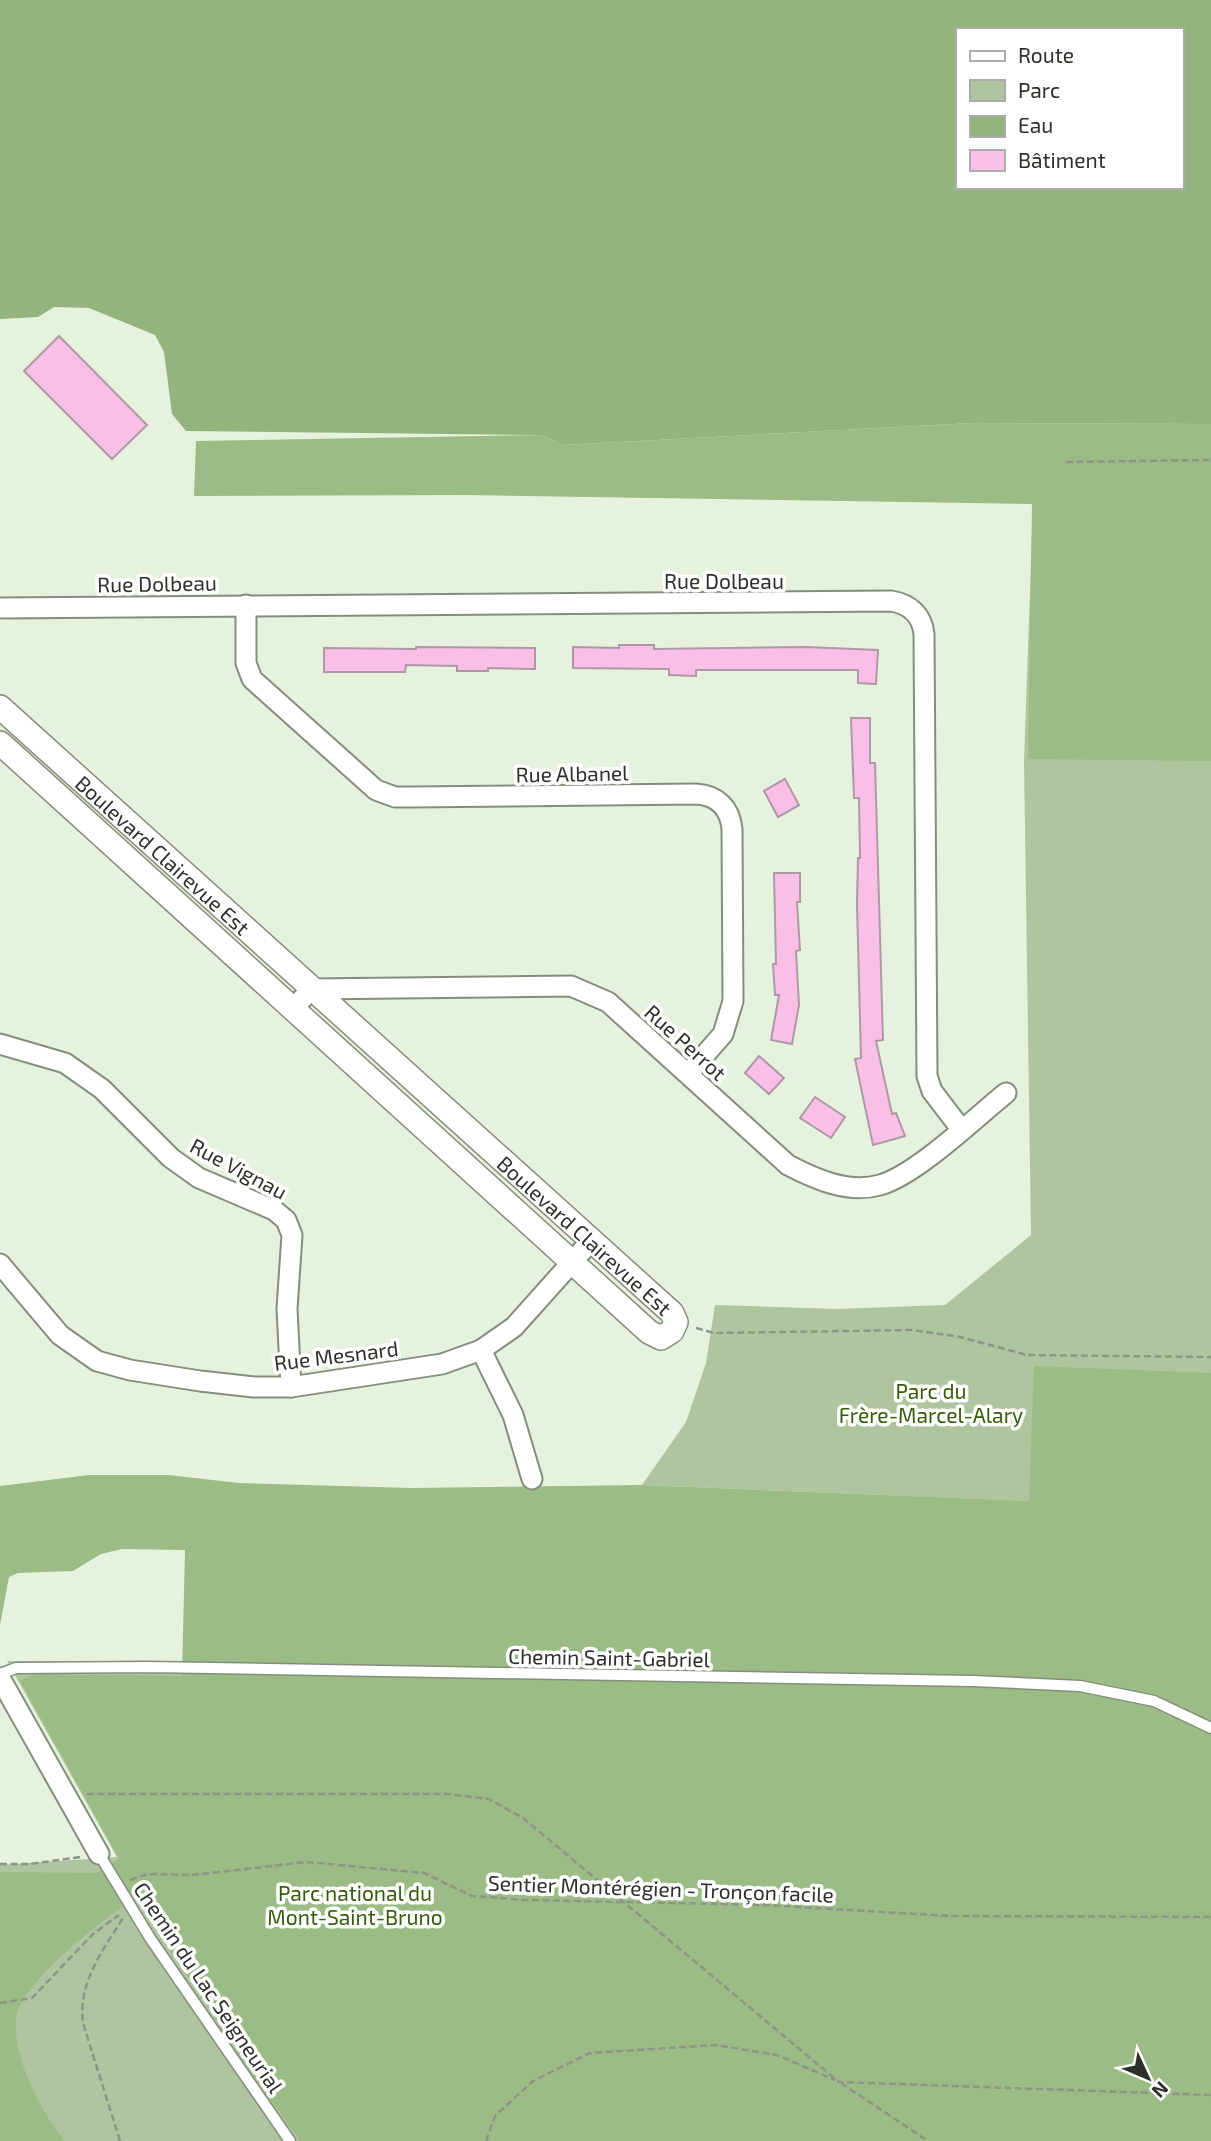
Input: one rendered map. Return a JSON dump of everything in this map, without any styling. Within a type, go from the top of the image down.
[{"type":"street","name":"Rue Dolbeau","points":[[0,608],[891,601],[912,609],[922,623],[924,634],[927,1070],[932,1091],[961,1129]]},
{"type":"street","name":"Rue Albanel","points":[[246,605],[246,663],[252,679],[382,793],[412,797],[696,794],[708,796],[722,804],[731,818],[732,829],[733,1001],[723,1034],[688,1074]]},
{"type":"street","name":"Boulevard Clairevue Est","points":[[0,743],[655,1336],[661,1338],[668,1334],[676,1322],[671,1313],[311,989],[5,721]]},
{"type":"street","name":"Rue Perrot","points":[[311,989],[571,986],[608,1002],[788,1165],[820,1181],[853,1187],[880,1185],[903,1175],[1006,1093]]},
{"type":"street","points":[[294,1008],[311,989]]},
{"type":"street","name":"Rue Vignau","points":[[0,1044],[65,1063],[102,1089],[172,1158],[199,1178],[274,1210],[286,1220],[292,1241],[288,1309],[290,1387]]},
{"type":"street","name":"Rue Mesnard","points":[[0,1264],[60,1335],[97,1361],[130,1370],[200,1381],[254,1387],[290,1387],[442,1364],[481,1350],[514,1327],[590,1242]]},
{"type":"street","points":[[481,1350],[513,1415],[532,1479]]},
{"type":"street","points":[[0,1676],[99,1854]]},
{"type":"lane","name":"Chemin Saint-Gabriel","points":[[0,1676],[16,1668],[149,1667],[985,1681],[1080,1686],[1154,1701],[1211,1728]]},
{"type":"lane","name":"Chemin du Lac Seigneurial","points":[[99,1854],[130,1906],[290,2141]]},
{"type":"path","points":[[1066,462],[1211,460]]},
{"type":"path","points":[[676,1322],[714,1333],[913,1330],[960,1337],[1027,1355],[1053,1357],[1211,1357]]},
{"type":"path","points":[[79,1794],[448,1794],[489,1799],[523,1818],[839,2081],[928,2141]]},
{"type":"path","points":[[0,1864],[30,1864],[99,1854]]},
{"type":"path","name":"Sentier Montérégien - Tronçon facile","points":[[117,1884],[148,1874],[193,1875],[307,1862],[424,1873],[472,1896],[625,1903],[764,1905],[951,1916],[1211,1917]]},
{"type":"path","points":[[0,2003],[32,1998],[93,1934],[130,1906]]},
{"type":"path","points":[[120,2141],[83,2024],[81,2006],[91,1969],[130,1906]]},
{"type":"path","points":[[486,2141],[495,2116],[533,2081],[590,2053],[716,2045],[777,2055],[839,2081],[1211,2095]]},
{"type":"green space","points":[[972,423],[1211,424],[1211,761],[1028,759],[1032,504],[467,495],[194,496],[196,441],[541,435],[564,445]]},
{"type":"green space","name":"Parc national du Mont-Saint-Bruno","points":[[1034,478],[1211,478],[1211,2141],[0,2141],[0,1865],[117,1857],[7,1661],[183,1661],[900,1682],[1027,1501],[642,1485],[686,1422],[706,1363],[715,1305],[836,1309],[945,1305],[1031,1235],[1024,761]]},
{"type":"green space","name":"Parc national du Mont-Saint-Bruno","points":[[1034,1366],[1211,1373],[1211,2141],[300,2141],[135,1898],[85,1935],[48,1969],[21,2003],[16,2018],[16,2033],[23,2066],[38,2100],[65,2141],[0,2141],[0,1872],[96,1873],[119,1859],[20,1681],[34,1674],[182,1676],[185,1550],[122,1549],[101,1554],[73,1571],[18,1573],[9,1577],[0,1625],[0,1486],[89,1475],[168,1475],[239,1483],[411,1488],[642,1485],[1029,1501]]},
{"type":"water","points":[[0,0],[1211,0],[1211,424],[972,423],[564,445],[541,435],[186,431],[172,414],[164,352],[155,335],[89,308],[54,307],[38,317],[0,319]]},
{"type":"building","points":[[59,336],[147,425],[112,459],[24,371]]},
{"type":"building","points":[[619,645],[654,645],[654,649],[806,647],[878,650],[876,684],[858,683],[858,670],[696,670],[696,676],[669,675],[669,669],[573,668],[573,647],[619,648]]},
{"type":"building","points":[[324,648],[535,648],[535,669],[488,668],[488,671],[457,671],[457,666],[406,665],[405,672],[324,672]]},
{"type":"building","points":[[851,718],[870,718],[870,763],[875,763],[883,1040],[876,1041],[892,1114],[896,1113],[905,1136],[873,1145],[855,1059],[861,1058],[857,904],[860,858],[859,798],[854,798]]},
{"type":"building","points":[[785,779],[799,805],[778,817],[764,791]]},
{"type":"building","points":[[774,873],[800,873],[800,902],[797,902],[800,950],[796,951],[799,1005],[792,1044],[771,1040],[779,995],[775,995],[773,964],[776,964]]},
{"type":"building","points":[[759,1056],[784,1078],[769,1094],[745,1073]]},
{"type":"building","points":[[815,1097],[845,1117],[831,1138],[800,1118]]},
{"type":"park label","name":"Parc du Frère-Marcel-Alary","points":[[931,1402]]}]
